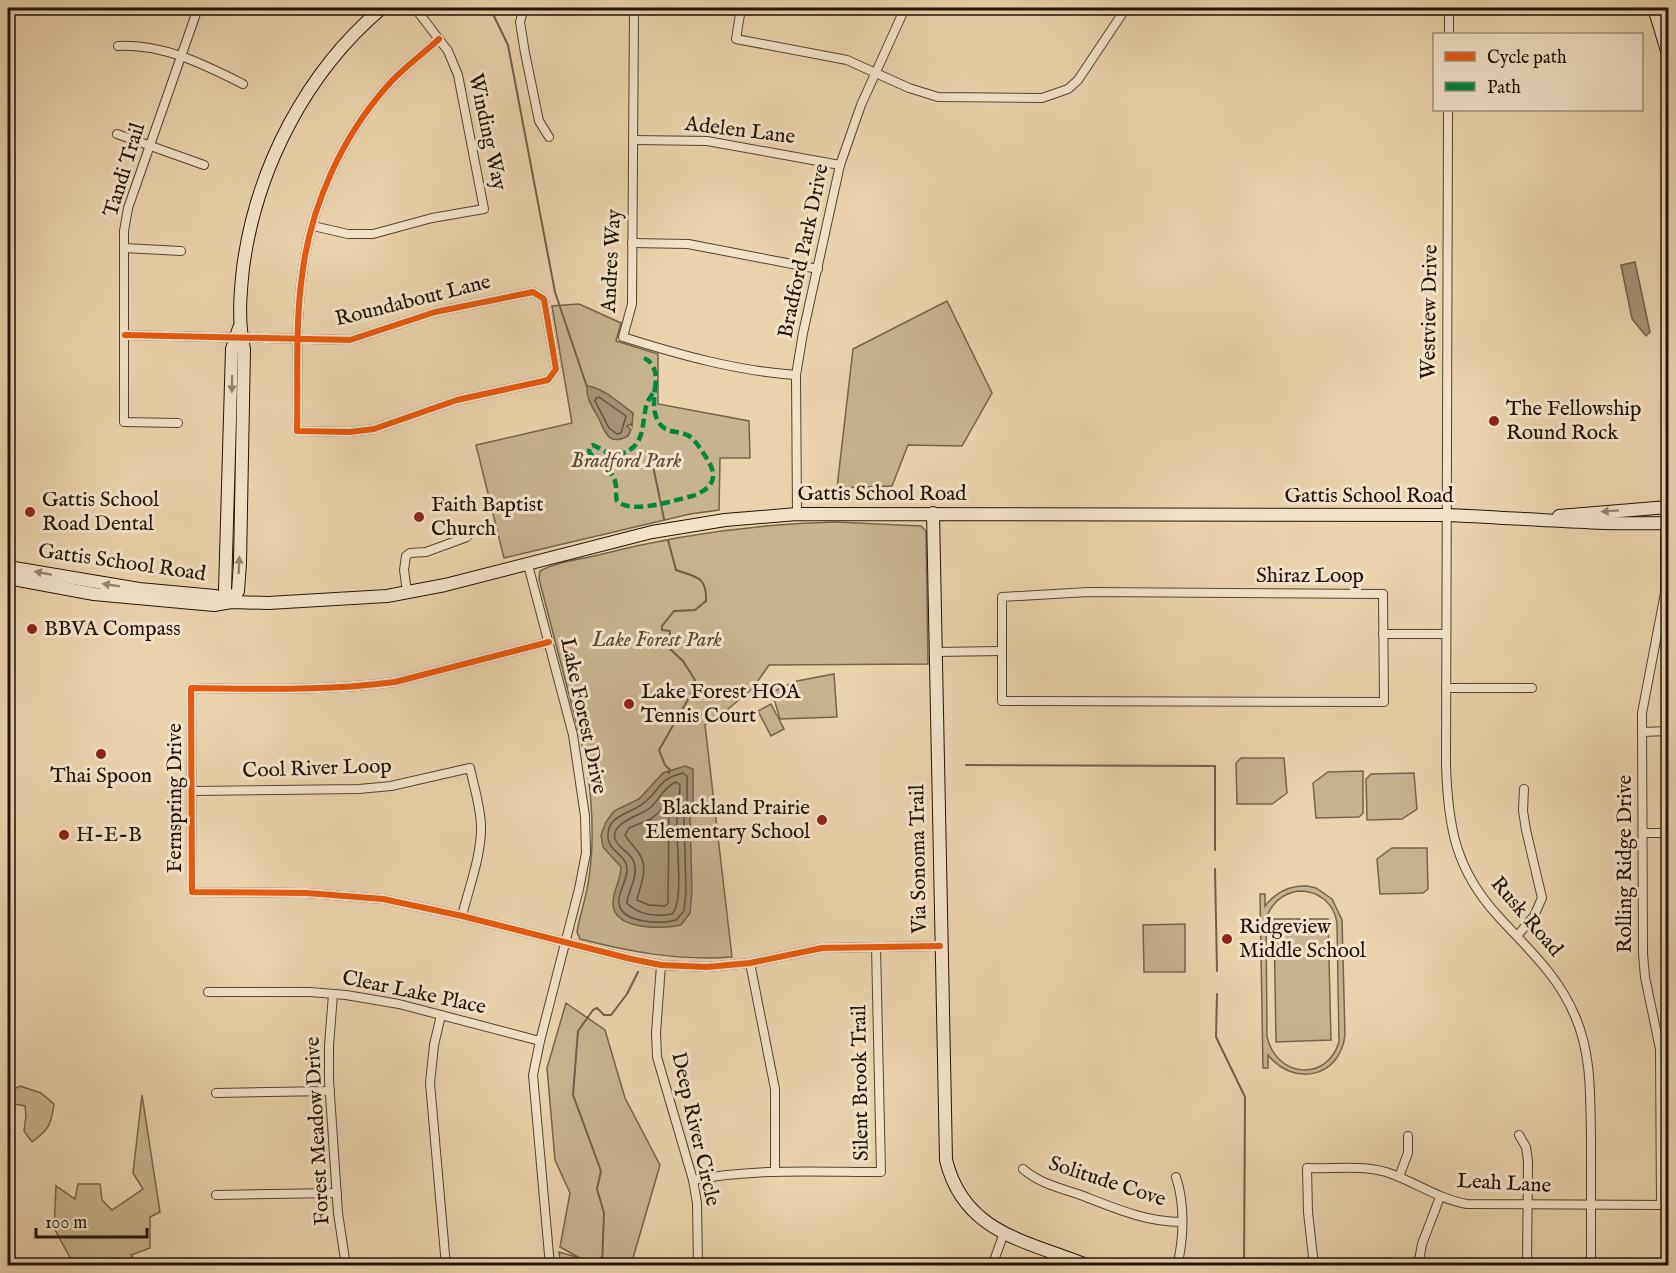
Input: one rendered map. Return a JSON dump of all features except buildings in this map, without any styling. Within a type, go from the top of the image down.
[{"type":"main road","points":[[231,602],[225,590],[228,488],[237,433],[244,349],[239,334],[241,289],[253,217],[266,175],[291,122],[329,63],[346,42],[382,8]]},
{"type":"main road","points":[[1654,8],[1668,54]]},
{"type":"main road","points":[[231,602],[238,591],[241,490],[237,433]]},
{"type":"main road","points":[[228,488],[241,490]]},
{"type":"main road","name":"Gattis School Road","points":[[8,578],[94,594],[132,598],[214,605],[231,602],[268,603],[387,596],[528,565],[652,532],[725,520],[797,514],[1446,515],[1543,518],[1575,513],[1668,507]]},
{"type":"main road","name":"Via Sonoma Trail","points":[[933,513],[946,1160],[956,1190],[979,1218],[1004,1233],[1089,1266]]},
{"type":"main road","name":"Gattis School Road","points":[[1543,518],[1561,522],[1667,523]]},
{"type":"main road","name":"Gattis School Road","points":[[8,567],[139,590],[214,596],[231,602]]},
{"type":"street","name":"Tandi Trail","points":[[178,423],[124,422],[124,231],[128,208],[198,8]]},
{"type":"street","name":"Winding Way","points":[[313,226],[348,234],[373,234],[432,218],[484,209],[458,75],[448,51],[416,8]]},
{"type":"street","points":[[524,8],[520,22],[525,53],[539,122],[549,137]]},
{"type":"street","name":"Andres Way","points":[[634,8],[632,304],[623,337],[684,356],[796,375]]},
{"type":"street","points":[[741,8],[736,39],[847,60],[931,96],[1042,98],[1068,89],[1078,80],[1126,8]]},
{"type":"street","name":"Bradford Park Drive","points":[[797,514],[796,375],[840,165],[853,123],[905,8]]},
{"type":"street","points":[[1449,8],[1449,33]]},
{"type":"street","points":[[299,340],[302,275],[313,226],[336,163],[363,117],[390,82],[440,39]]},
{"type":"street","points":[[118,46],[144,45],[170,52],[243,84]]},
{"type":"street","name":"Westview Drive","points":[[1446,515],[1448,111]]},
{"type":"street","points":[[117,134],[204,165]]},
{"type":"street","name":"Adelen Lane","points":[[634,140],[707,141],[840,165]]},
{"type":"street","points":[[632,243],[688,244],[818,269]]},
{"type":"street","points":[[124,248],[181,251]]},
{"type":"street","name":"Roundabout Lane","points":[[125,335],[239,334],[299,340],[350,340],[435,312],[533,292],[544,299],[546,305],[555,369],[553,375],[543,382],[457,400],[374,429],[350,432],[297,431],[299,340]]},
{"type":"street","name":"Rusk Road","points":[[1446,515],[1447,803],[1455,841],[1476,888],[1559,984],[1580,1027],[1591,1083],[1591,1266]]},
{"type":"street","name":"Rolling Ridge Drive","points":[[1665,1205],[1665,1097],[1660,1049],[1644,965],[1642,732],[1644,693],[1665,593],[1667,523]]},
{"type":"street","points":[[407,592],[404,570],[406,556],[410,553],[426,552],[467,537]]},
{"type":"street","name":"Lake Forest Drive","points":[[528,565],[573,735],[585,816],[586,853],[579,889],[534,1067],[533,1090],[550,1266]]},
{"type":"street","name":"Shiraz Loop","points":[[1068,593],[1383,594],[1384,702],[1002,701],[1002,651],[1002,597],[1068,593]]},
{"type":"street","points":[[1383,634],[1446,634]]},
{"type":"street","name":"Fernspring Drive","points":[[549,642],[395,682],[371,685],[254,689],[191,688],[192,892],[345,894],[382,899],[462,916],[661,965],[707,967],[750,963],[822,948],[940,946]]},
{"type":"street","points":[[935,652],[1002,651]]},
{"type":"street","points":[[1446,688],[1532,688]]},
{"type":"street","points":[[1642,732],[1668,731]]},
{"type":"street","name":"Cool River Loop","points":[[192,791],[359,789],[391,786],[470,768],[480,809],[480,846],[462,916]]},
{"type":"street","points":[[1517,936],[1538,910],[1542,898],[1526,830],[1523,811],[1524,789]]},
{"type":"street","points":[[1644,832],[1668,833]]},
{"type":"street","name":"Silent Brook Trail","points":[[693,1180],[724,1174],[881,1172],[876,947]]},
{"type":"street","points":[[750,963],[775,1089],[775,1172]]},
{"type":"street","name":"Deep River Circle","points":[[661,965],[656,1033],[657,1057],[693,1180],[697,1203],[698,1266]]},
{"type":"street","name":"Clear Lake Place","points":[[208,992],[333,994],[375,999],[540,1041]]},
{"type":"street","name":"Forest Meadow Drive","points":[[333,994],[329,1046],[330,1091],[338,1213],[346,1266]]},
{"type":"street","points":[[441,1015],[434,1045],[430,1083],[446,1266]]},
{"type":"street","points":[[216,1093],[330,1091]]},
{"type":"street","points":[[1519,1135],[1527,1153],[1527,1266]]},
{"type":"street","points":[[1399,1177],[1408,1153],[1408,1136]]},
{"type":"street","name":"Leah Lane","points":[[1314,1266],[1308,1212],[1307,1168],[1383,1171],[1440,1197],[1467,1204],[1665,1205]]},
{"type":"street","name":"Solitude Cove","points":[[1023,1169],[1040,1180],[1130,1213],[1152,1219],[1181,1222]]},
{"type":"street","points":[[1176,1177],[1180,1190],[1181,1222],[1180,1253],[1177,1266]]},
{"type":"street","points":[[216,1195],[337,1193]]},
{"type":"street","points":[[1418,1266],[1422,1244],[1440,1197]]},
{"type":"street","points":[[992,1266],[1004,1233]]},
{"type":"green space","points":[[947,301],[992,393],[962,446],[908,445],[892,486],[837,488],[853,349]]},
{"type":"green space","name":"Bradford Park","points":[[579,304],[621,323],[616,341],[658,354],[658,404],[749,421],[750,458],[720,458],[719,510],[690,514],[504,558],[476,445],[572,423],[552,306]]},
{"type":"green space","name":"Lake Forest Park","points":[[836,522],[921,526],[926,531],[928,664],[769,665],[753,688],[705,725],[732,957],[693,958],[655,954],[580,939],[577,932],[588,884],[592,848],[590,789],[586,760],[539,579],[540,571],[553,565],[654,542],[714,532],[774,525]]},
{"type":"green space","points":[[834,674],[837,717],[780,719],[772,692],[797,681]]},
{"type":"green space","points":[[771,704],[784,729],[771,736],[758,711]]},
{"type":"green space","points":[[1241,758],[1284,758],[1287,793],[1272,804],[1237,804],[1236,763]]},
{"type":"green space","points":[[1363,771],[1363,813],[1359,817],[1316,818],[1313,783],[1328,772]]},
{"type":"green space","points":[[1414,773],[1417,809],[1402,819],[1367,820],[1366,779],[1371,774]]},
{"type":"green space","points":[[1392,848],[1427,848],[1428,889],[1423,893],[1380,894],[1377,859]]},
{"type":"green space","points":[[1307,886],[1316,888],[1332,899],[1342,920],[1345,1035],[1335,1061],[1325,1069],[1302,1074],[1279,1065],[1268,1055],[1268,1068],[1263,1068],[1260,894],[1265,894],[1265,906],[1283,890]],"holes":[[[1293,892],[1306,892],[1319,896],[1329,904],[1337,923],[1339,1042],[1333,1055],[1324,1064],[1314,1069],[1302,1070],[1281,1061],[1272,1051],[1267,1037],[1266,918],[1271,908],[1283,896]]]},
{"type":"green space","points":[[1274,919],[1328,919],[1331,1040],[1276,1042]]},
{"type":"green space","points":[[1185,924],[1185,972],[1144,972],[1143,925]]},
{"type":"green space","points":[[566,1003],[605,1030],[625,1098],[660,1165],[631,1265],[561,1265],[559,1252],[580,1258],[560,1247],[570,1193],[555,1160],[547,1068]]},
{"type":"green space","points":[[20,1086],[41,1093],[54,1104],[48,1126],[32,1142],[24,1131],[25,1106],[8,1103],[10,1091]]},
{"type":"green space","points":[[142,1095],[160,1212],[150,1217],[150,1248],[131,1255],[138,1265],[74,1265],[54,1228],[56,1186],[75,1199],[78,1184],[100,1184],[102,1200],[112,1210],[143,1189],[133,1173]]},
{"type":"water","points":[[1635,262],[1650,332],[1646,336],[1632,319],[1621,265]]},
{"type":"water","points":[[587,386],[606,393],[633,413],[632,426],[631,424],[627,426],[631,430],[628,436],[616,440],[608,436],[587,395]]},
{"type":"water","points":[[685,766],[693,769],[693,802],[690,818],[692,891],[690,913],[681,925],[652,927],[630,923],[621,919],[615,912],[613,898],[621,867],[603,847],[601,835],[614,811],[639,799],[663,773]]},
{"type":"waterway","points":[[490,8],[508,45],[555,292],[587,387]]},
{"type":"waterway","points":[[646,452],[653,466],[664,519]]},
{"type":"waterway","points":[[668,540],[676,570],[699,579],[706,593],[706,601],[695,610],[674,611],[662,626],[662,630],[670,631],[669,648],[683,661],[695,680],[690,696],[659,750],[665,765],[670,770],[669,773]]},
{"type":"waterway","points":[[966,765],[1215,766],[1215,850]]},
{"type":"waterway","points":[[1215,869],[1217,971]]},
{"type":"waterway","points":[[602,1266],[604,1213],[597,1189],[601,1171],[573,1095],[578,1031],[593,1010],[597,1008],[604,1015],[611,1015],[627,994],[638,972]]},
{"type":"waterway","points":[[1217,994],[1216,1037],[1245,1097],[1244,1266]]},
{"type":"marked path","points":[[644,358],[653,367],[656,381],[654,391],[647,403],[639,440],[629,451],[616,455],[609,454],[593,445],[589,451],[613,476],[616,483],[617,501],[624,505],[643,507],[693,496],[702,492],[712,482],[710,464],[694,440],[685,434],[666,429],[657,420],[654,407],[655,388]]},
{"type":"cycle path","points":[[125,335],[350,340],[435,312],[533,292],[544,299],[556,369],[548,380],[457,400],[374,429],[350,432],[297,431],[297,354],[298,334],[300,295],[306,250],[321,199],[343,149],[372,104],[395,78],[439,39]]},
{"type":"cycle path","points":[[549,642],[395,682],[318,688],[191,688],[192,892],[307,893],[383,899],[661,965],[707,967],[750,963],[822,948],[940,946]]},
{"type":"place","name":"The Fellowship Round Rock","points":[[1494,421]]},
{"type":"place","name":"Gattis School Road Dental","points":[[30,512]]},
{"type":"place","name":"Faith Baptist Church","points":[[419,517]]},
{"type":"place","name":"BBVA Compass","points":[[32,629]]},
{"type":"place","name":"Lake Forest HOA Tennis Court","points":[[629,704]]},
{"type":"place","name":"Thai Spoon","points":[[101,754]]},
{"type":"place","name":"Blackland Prairie Elementary School","points":[[822,820]]},
{"type":"place","name":"H-E-B","points":[[64,835]]},
{"type":"place","name":"Ridgeview Middle School","points":[[1227,939]]}]
